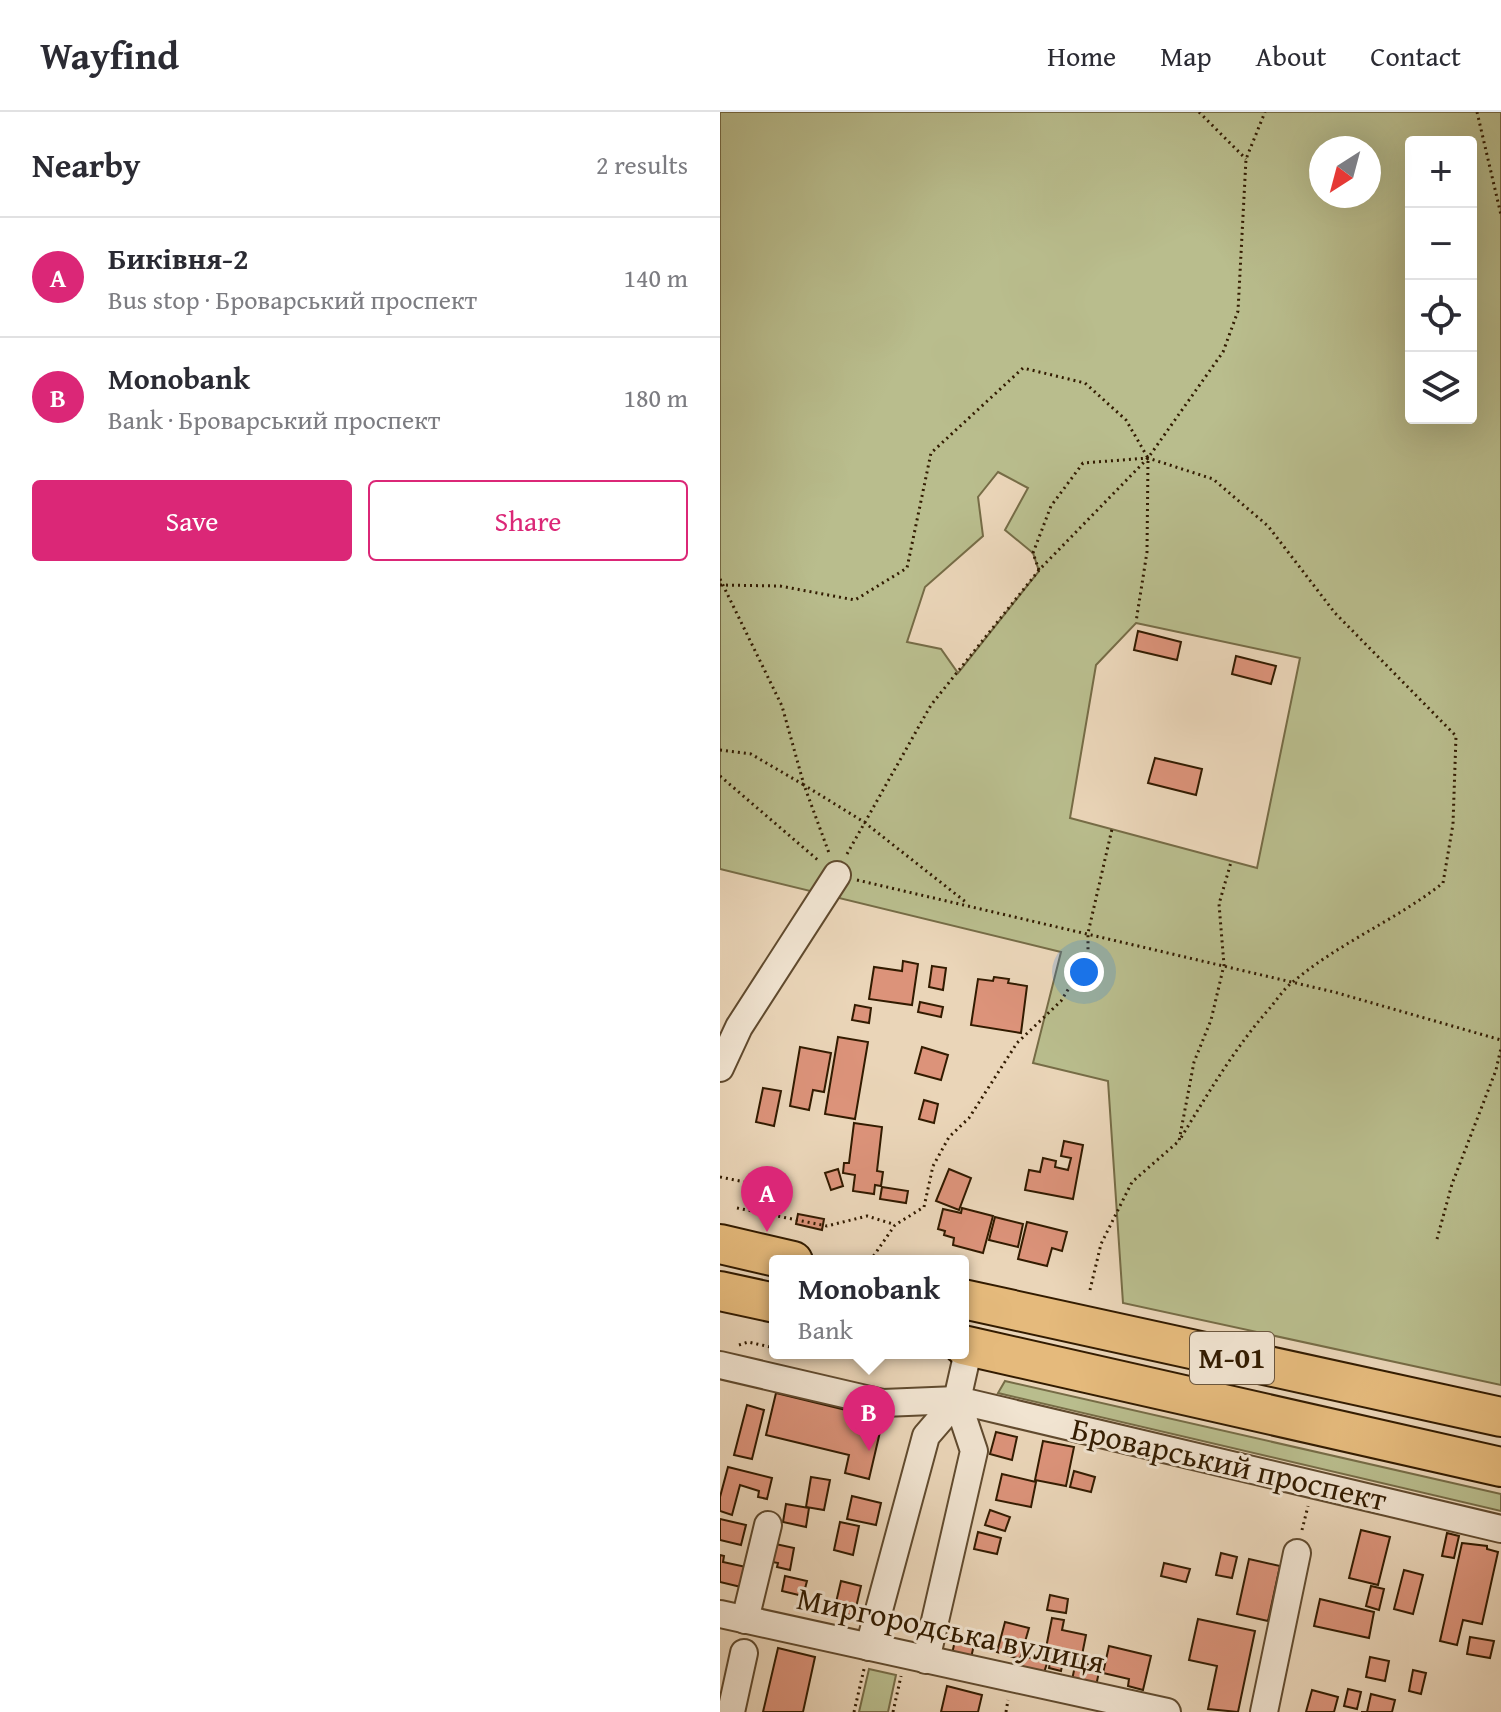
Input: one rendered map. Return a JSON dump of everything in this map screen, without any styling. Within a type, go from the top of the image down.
[{"type":"highway","points":[[720,1244],[769,1255]]},
{"type":"highway","points":[[720,1291],[769,1302]]},
{"type":"highway","name":"М-01","points":[[969,1300],[1501,1417]]},
{"type":"highway","name":"Броварський проспект","points":[[969,1347],[1501,1467]]},
{"type":"street","points":[[720,1068],[739,1027],[837,875]]},
{"type":"street","name":"Броварський проспект","points":[[727,1356],[883,1403],[957,1400],[1501,1529]]},
{"type":"street","name":"Броварський проспект","points":[[957,1400],[964,1359]]},
{"type":"street","points":[[869,1647],[926,1436],[957,1400]]},
{"type":"street","points":[[926,1660],[974,1451],[957,1400]]},
{"type":"street","points":[[733,1617],[768,1525]]},
{"type":"street","points":[[1264,1712],[1297,1553]]},
{"type":"street","name":"Миргородська вулиця","points":[[733,1617],[1167,1712]]},
{"type":"street","points":[[731,1712],[744,1653]]},
{"type":"path","points":[[1199,112],[1246,159]]},
{"type":"path","points":[[837,875],[931,705],[1039,570],[1148,458],[1223,352],[1238,311],[1246,159],[1265,112]]},
{"type":"path","points":[[1477,112],[1501,215]]},
{"type":"path","points":[[722,586],[780,586],[855,600],[907,568],[931,453],[1023,368],[1085,383],[1126,420],[1148,458],[1147,552],[1136,622]]},
{"type":"path","points":[[1039,570],[1033,553],[1051,506],[1083,463],[1148,458],[1213,479],[1268,526],[1335,613],[1456,736],[1453,824],[1443,883],[1412,908],[1347,944],[1292,982],[1219,1074],[1179,1141],[1132,1182],[1101,1244],[1090,1290]]},
{"type":"path","points":[[720,579],[782,706],[804,785],[837,875]]},
{"type":"path","points":[[720,750],[751,754],[864,822],[970,905]]},
{"type":"path","points":[[720,776],[837,875],[1224,965],[1501,1040]]},
{"type":"path","points":[[874,1255],[895,1225],[924,1207],[933,1166],[949,1137],[969,1118],[1017,1043],[1061,1001],[1088,957],[1088,933],[1112,829]]},
{"type":"path","points":[[1179,1141],[1194,1062],[1211,1020],[1224,965],[1219,904],[1231,862]]},
{"type":"path","points":[[1437,1239],[1452,1184],[1496,1070],[1501,1048]]},
{"type":"path","points":[[720,1177],[755,1184],[765,1196],[762,1213]]},
{"type":"path","points":[[737,1208],[827,1226],[867,1216],[895,1225]]},
{"type":"path","points":[[727,1356],[748,1342],[769,1347]]},
{"type":"path","points":[[1297,1553],[1313,1484]]},
{"type":"path","points":[[854,1712],[869,1647]]},
{"type":"green space","points":[[720,112],[1501,112],[1501,1385],[1123,1303],[1108,1081],[1033,1063],[1061,952],[720,869]],"holes":[[[998,472],[1028,488],[1005,530],[1033,553],[1039,571],[958,673],[941,649],[907,642],[925,587],[983,536],[978,497]],[[1136,623],[1300,658],[1257,868],[1070,818],[1096,665]]]},
{"type":"green space","points":[[1005,1381],[1501,1494],[1501,1511],[998,1393]]},
{"type":"green space","points":[[869,1669],[896,1675],[888,1712],[859,1712]]},
{"type":"building","points":[[1138,631],[1181,642],[1177,660],[1134,650]]},
{"type":"building","points":[[1236,656],[1276,666],[1271,684],[1232,674]]},
{"type":"building","points":[[1155,758],[1202,769],[1196,795],[1148,783]]},
{"type":"building","points":[[903,961],[918,964],[912,1005],[869,999],[874,967],[902,971]]},
{"type":"building","points":[[932,966],[946,968],[943,990],[929,987]]},
{"type":"building","points":[[994,977],[1027,986],[1021,1033],[971,1025],[978,979],[993,981]]},
{"type":"building","points":[[920,1002],[943,1007],[941,1017],[918,1012]]},
{"type":"building","points":[[855,1005],[871,1008],[869,1023],[852,1020]]},
{"type":"building","points":[[838,1037],[868,1042],[855,1119],[825,1114]]},
{"type":"building","points":[[800,1047],[831,1053],[824,1092],[813,1090],[809,1110],[790,1106]]},
{"type":"building","points":[[922,1047],[948,1055],[941,1080],[915,1073]]},
{"type":"building","points":[[763,1088],[781,1091],[774,1126],[756,1122]]},
{"type":"building","points":[[924,1100],[938,1104],[934,1123],[919,1119]]},
{"type":"building","points":[[854,1123],[882,1127],[877,1171],[883,1172],[881,1186],[875,1185],[874,1194],[853,1191],[855,1175],[843,1173],[844,1163],[849,1163]]},
{"type":"building","points":[[1064,1141],[1083,1145],[1073,1199],[1025,1190],[1029,1170],[1040,1172],[1043,1158],[1056,1161],[1055,1167],[1068,1170],[1071,1158],[1061,1156]]},
{"type":"building","points":[[838,1169],[843,1186],[831,1190],[825,1173]]},
{"type":"building","points":[[949,1169],[971,1178],[959,1210],[936,1201]]},
{"type":"building","points":[[882,1187],[908,1191],[906,1203],[880,1199]]},
{"type":"building","points":[[962,1208],[993,1216],[983,1253],[953,1245],[954,1238],[938,1229],[943,1209],[961,1213]]},
{"type":"building","points":[[798,1214],[824,1219],[822,1230],[796,1224]]},
{"type":"building","points":[[995,1217],[1023,1224],[1018,1247],[989,1240]]},
{"type":"building","points":[[1027,1222],[1067,1232],[1062,1251],[1052,1248],[1047,1266],[1018,1259]]},
{"type":"building","points":[[776,1393],[883,1419],[869,1479],[845,1473],[849,1455],[766,1435]]},
{"type":"building","points":[[747,1405],[764,1410],[752,1459],[734,1455]]},
{"type":"building","points":[[996,1432],[1017,1437],[1012,1460],[990,1454]]},
{"type":"building","points":[[1043,1441],[1074,1447],[1066,1486],[1035,1480]]},
{"type":"building","points":[[728,1467],[772,1478],[767,1499],[758,1497],[759,1491],[740,1485],[732,1515],[720,1511],[720,1497]]},
{"type":"building","points":[[1074,1471],[1095,1477],[1091,1492],[1070,1487]]},
{"type":"building","points":[[1002,1474],[1036,1482],[1031,1507],[996,1500]]},
{"type":"building","points":[[811,1477],[830,1480],[824,1510],[806,1507]]},
{"type":"building","points":[[852,1496],[881,1503],[876,1525],[847,1519]]},
{"type":"building","points":[[786,1504],[809,1508],[806,1527],[783,1522]]},
{"type":"building","points":[[990,1510],[1010,1517],[1005,1531],[985,1525]]},
{"type":"building","points":[[720,1519],[746,1525],[741,1545],[720,1540]]},
{"type":"building","points":[[840,1522],[859,1526],[853,1555],[834,1550]]},
{"type":"building","points":[[1361,1530],[1390,1537],[1378,1585],[1349,1578]]},
{"type":"building","points":[[978,1532],[1001,1538],[997,1554],[974,1549]]},
{"type":"building","points":[[1447,1533],[1459,1536],[1454,1558],[1442,1556]]},
{"type":"building","points":[[771,1543],[794,1548],[790,1570],[767,1561]]},
{"type":"building","points":[[1462,1543],[1487,1546],[1487,1549],[1498,1552],[1482,1624],[1463,1620],[1457,1645],[1440,1641]]},
{"type":"building","points":[[1221,1553],[1237,1557],[1232,1578],[1216,1575]]},
{"type":"building","points":[[720,1555],[724,1556],[723,1562],[746,1567],[741,1587],[720,1582]]},
{"type":"building","points":[[1249,1559],[1280,1566],[1268,1621],[1237,1614]]},
{"type":"building","points":[[1164,1563],[1190,1569],[1186,1582],[1161,1576]]},
{"type":"building","points":[[1404,1570],[1423,1575],[1413,1614],[1394,1609]]},
{"type":"building","points":[[785,1576],[807,1581],[803,1596],[782,1591]]},
{"type":"building","points":[[841,1581],[861,1586],[854,1616],[834,1611]]},
{"type":"building","points":[[1371,1586],[1384,1589],[1379,1610],[1366,1606]]},
{"type":"building","points":[[1050,1595],[1068,1599],[1066,1613],[1047,1610]]},
{"type":"building","points":[[1320,1599],[1374,1612],[1369,1638],[1314,1626]]},
{"type":"building","points":[[1052,1618],[1064,1620],[1062,1630],[1086,1635],[1081,1660],[1064,1656],[1061,1671],[1049,1668],[1052,1654],[1045,1653]]},
{"type":"building","points":[[1198,1619],[1255,1631],[1238,1712],[1208,1709],[1217,1666],[1189,1660]]},
{"type":"building","points":[[1005,1622],[1029,1628],[1020,1659],[997,1652]]},
{"type":"building","points":[[956,1636],[975,1640],[971,1658],[952,1654]]},
{"type":"building","points":[[1470,1637],[1494,1641],[1490,1658],[1467,1654]]},
{"type":"building","points":[[1109,1646],[1151,1656],[1143,1690],[1128,1686],[1129,1679],[1103,1673]]},
{"type":"building","points":[[778,1648],[815,1657],[803,1712],[763,1712]]},
{"type":"building","points":[[1024,1656],[1047,1663],[1043,1676],[1020,1669]]},
{"type":"building","points":[[1370,1657],[1389,1661],[1385,1681],[1366,1677]]},
{"type":"building","points":[[1076,1661],[1100,1667],[1096,1686],[1072,1680]]},
{"type":"building","points":[[1413,1670],[1426,1673],[1421,1694],[1409,1691]]},
{"type":"building","points":[[947,1686],[982,1695],[978,1712],[941,1712]]},
{"type":"building","points":[[1348,1689],[1361,1692],[1357,1709],[1344,1706]]},
{"type":"building","points":[[1312,1690],[1338,1697],[1334,1712],[1306,1712]]},
{"type":"building","points":[[1371,1694],[1395,1700],[1392,1712],[1367,1712]]},
{"type":"place","name":"Бикiвня-2","points":[[767,1232]]},
{"type":"place","name":"Monobank","points":[[869,1451]]}]
